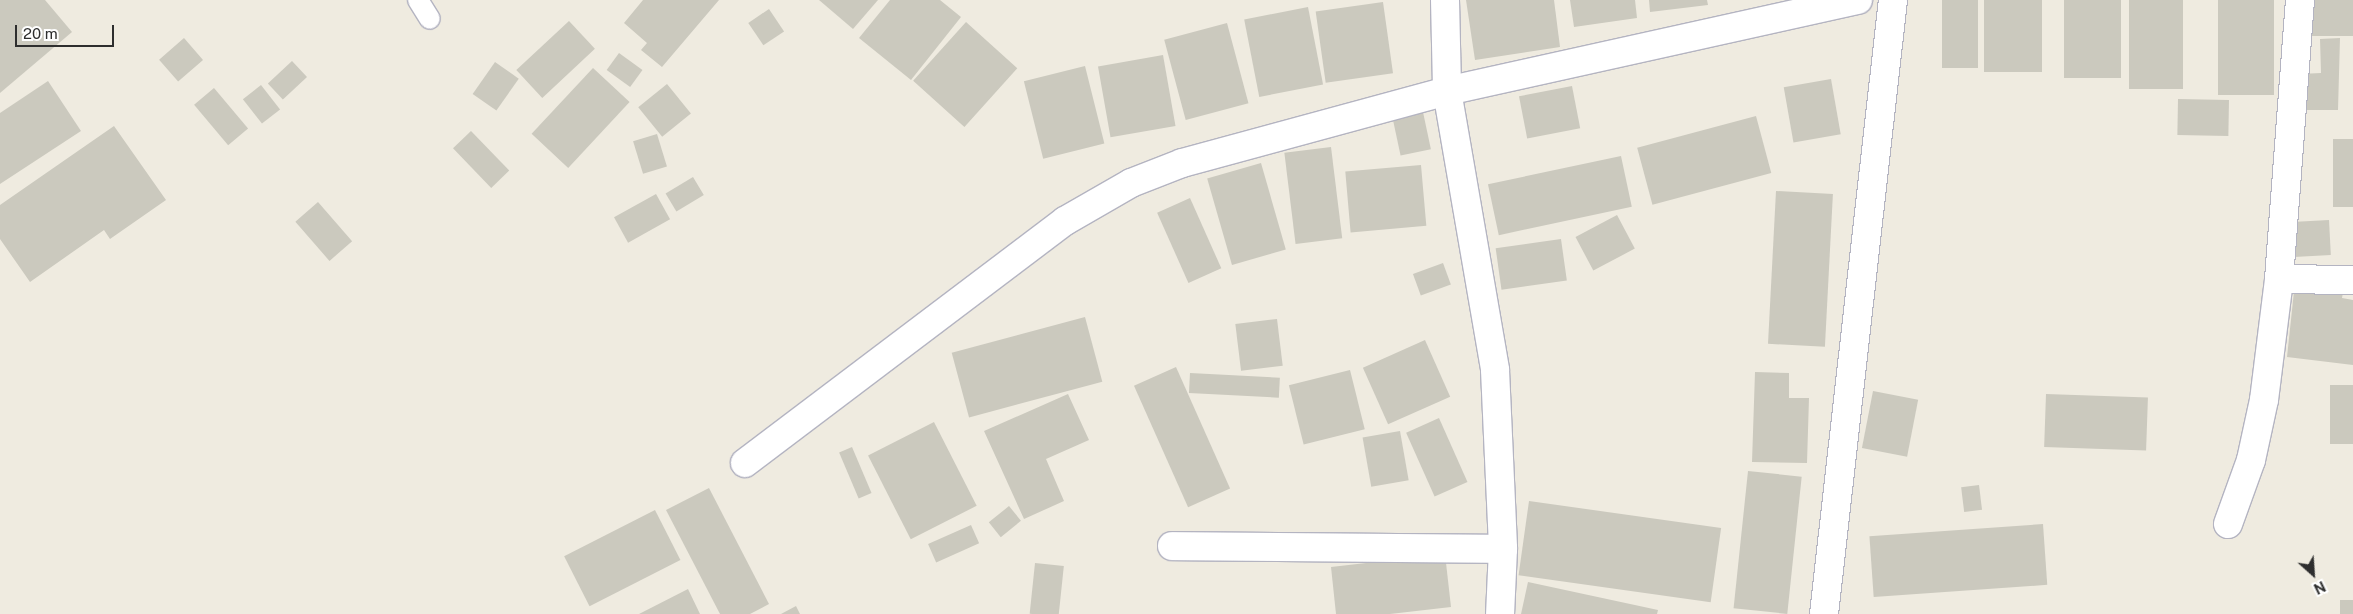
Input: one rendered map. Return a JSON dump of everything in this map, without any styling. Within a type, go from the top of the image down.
[{"type":"street","points":[[1445,0],[1446,90],[1495,370],[1503,549],[1500,614]]},
{"type":"street","points":[[745,463],[1065,221],[1131,183],[1182,163],[1446,90],[1858,0]]},
{"type":"street","points":[[1824,614],[1893,0]]},
{"type":"street","points":[[2228,524],[2251,460],[2262,409],[2279,279],[2300,0]]},
{"type":"street","points":[[2279,279],[2353,280]]},
{"type":"street","points":[[1172,546],[1503,549]]},
{"type":"lane","points":[[418,0],[430,19]]},
{"type":"building","points":[[0,0],[45,0],[72,32],[0,93]]},
{"type":"building","points":[[643,0],[719,0],[662,67],[641,50],[647,43],[624,23]]},
{"type":"building","points":[[819,0],[878,0],[853,29]]},
{"type":"building","points":[[890,0],[940,0],[961,17],[911,80],[859,38]]},
{"type":"building","points":[[1466,0],[1554,0],[1560,47],[1475,60]]},
{"type":"building","points":[[1570,0],[1635,0],[1637,18],[1574,27]]},
{"type":"building","points":[[1649,0],[1707,0],[1708,5],[1650,12]]},
{"type":"building","points":[[1942,0],[1978,0],[1978,68],[1942,68]]},
{"type":"building","points":[[1984,0],[2042,0],[2042,72],[1984,72]]},
{"type":"building","points":[[2064,0],[2121,0],[2121,78],[2064,78]]},
{"type":"building","points":[[2129,0],[2183,0],[2183,89],[2129,89]]},
{"type":"building","points":[[2218,0],[2274,0],[2274,95],[2218,95]]},
{"type":"building","points":[[2304,0],[2353,0],[2353,36],[2304,36]]},
{"type":"building","points":[[1383,2],[1393,73],[1326,83],[1316,11]]},
{"type":"building","points":[[1308,7],[1323,85],[1259,97],[1244,19]]},
{"type":"building","points":[[769,9],[784,31],[763,45],[748,23]]},
{"type":"building","points":[[569,21],[595,49],[542,98],[516,70]]},
{"type":"building","points":[[966,22],[1017,68],[964,127],[913,81]]},
{"type":"building","points":[[1227,23],[1248,103],[1186,120],[1164,40]]},
{"type":"building","points":[[184,38],[203,60],[178,82],[159,60]]},
{"type":"building","points":[[2340,38],[2338,110],[2301,110],[2300,74],[2321,73],[2320,39]]},
{"type":"building","points":[[619,53],[642,70],[630,87],[607,70]]},
{"type":"building","points":[[1163,55],[1176,126],[1111,137],[1098,66]]},
{"type":"building","points":[[292,61],[307,77],[283,100],[268,84]]},
{"type":"building","points":[[495,62],[519,79],[496,111],[473,94]]},
{"type":"building","points":[[1085,66],[1104,144],[1043,159],[1024,81]]},
{"type":"building","points":[[593,68],[630,102],[568,168],[532,134]]},
{"type":"building","points":[[1831,79],[1841,134],[1793,142],[1784,87]]},
{"type":"building","points":[[48,81],[81,131],[0,184],[0,113]]},
{"type":"building","points":[[667,84],[691,114],[662,137],[638,107]]},
{"type":"building","points":[[261,85],[280,109],[262,124],[243,99]]},
{"type":"building","points":[[1572,86],[1580,128],[1527,139],[1519,96]]},
{"type":"building","points":[[214,88],[248,129],[228,145],[194,105]]},
{"type":"building","points":[[2178,99],[2229,100],[2228,136],[2177,135]]},
{"type":"building","points":[[1423,112],[1431,149],[1401,156],[1393,118]]},
{"type":"building","points":[[1756,116],[1771,173],[1652,205],[1637,148]]},
{"type":"building","points":[[114,126],[166,200],[110,239],[104,230],[30,282],[0,239],[0,205]]},
{"type":"building","points":[[471,131],[509,171],[491,188],[453,148]]},
{"type":"building","points":[[657,134],[667,167],[643,174],[633,141]]},
{"type":"building","points":[[2333,139],[2353,139],[2353,207],[2333,207]]},
{"type":"building","points":[[1331,147],[1342,238],[1296,244],[1284,153]]},
{"type":"building","points":[[1621,156],[1632,207],[1499,235],[1488,184]]},
{"type":"building","points":[[1261,163],[1286,250],[1232,265],[1207,178]]},
{"type":"building","points":[[1421,165],[1426,226],[1351,232],[1345,172]]},
{"type":"building","points":[[693,177],[704,195],[676,211],[666,193]]},
{"type":"building","points":[[1776,191],[1833,194],[1825,347],[1768,344]]},
{"type":"building","points":[[656,194],[670,219],[628,243],[614,217]]},
{"type":"building","points":[[1190,198],[1221,268],[1188,283],[1157,213]]},
{"type":"building","points":[[318,202],[352,241],[329,261],[295,222]]},
{"type":"building","points":[[1617,215],[1635,249],[1593,271],[1576,237]]},
{"type":"building","points":[[2329,220],[2331,255],[2294,257],[2292,222]]},
{"type":"building","points":[[1561,239],[1567,281],[1501,290],[1496,248]]},
{"type":"building","points":[[1443,263],[1451,285],[1421,296],[1413,274]]},
{"type":"building","points":[[2295,282],[2344,287],[2342,298],[2353,300],[2353,365],[2287,357]]},
{"type":"building","points":[[1085,317],[1102,382],[969,417],[952,353]]},
{"type":"building","points":[[1277,319],[1283,366],[1241,371],[1235,324]]},
{"type":"building","points":[[1425,340],[1450,397],[1388,424],[1363,368]]},
{"type":"building","points":[[1176,367],[1230,489],[1188,507],[1134,386]]},
{"type":"building","points":[[1350,370],[1365,429],[1304,444],[1289,385]]},
{"type":"building","points":[[1755,372],[1789,373],[1789,398],[1809,398],[1807,463],[1752,462]]},
{"type":"building","points":[[1190,373],[1280,378],[1279,398],[1189,393]]},
{"type":"building","points":[[2330,385],[2353,385],[2353,444],[2330,444]]},
{"type":"building","points":[[1873,391],[1918,400],[1907,457],[1862,448]]},
{"type":"building","points":[[1068,394],[1089,440],[1046,459],[1064,501],[1024,519],[984,431]]},
{"type":"building","points":[[2046,394],[2148,398],[2146,451],[2044,447]]},
{"type":"building","points":[[1439,418],[1467,482],[1435,497],[1406,433]]},
{"type":"building","points":[[934,422],[977,506],[911,539],[868,456]]},
{"type":"building","points":[[1400,431],[1409,480],[1371,487],[1363,438]]},
{"type":"building","points":[[852,447],[872,493],[859,498],[839,452]]},
{"type":"building","points":[[1748,471],[1802,477],[1787,614],[1734,608]]},
{"type":"building","points":[[1979,485],[1982,510],[1964,512],[1961,487]]},
{"type":"building","points":[[709,488],[769,604],[750,614],[720,614],[666,510]]},
{"type":"building","points":[[1529,501],[1721,528],[1711,602],[1519,575]]},
{"type":"building","points":[[1009,506],[1021,521],[1001,537],[989,522]]},
{"type":"building","points":[[655,510],[680,560],[590,606],[564,556]]},
{"type":"building","points":[[2043,524],[2047,585],[1874,597],[1869,536]]},
{"type":"building","points":[[971,525],[979,543],[936,562],[928,544]]},
{"type":"building","points":[[1445,554],[1451,607],[1390,614],[1336,614],[1331,567]]},
{"type":"building","points":[[1035,563],[1064,566],[1059,614],[1030,614]]},
{"type":"building","points":[[1528,582],[1658,610],[1657,614],[1521,614]]},
{"type":"building","points":[[688,589],[700,614],[639,614]]},
{"type":"building","points":[[2340,600],[2353,600],[2353,614],[2340,614]]},
{"type":"building","points":[[796,606],[800,614],[781,614]]}]
